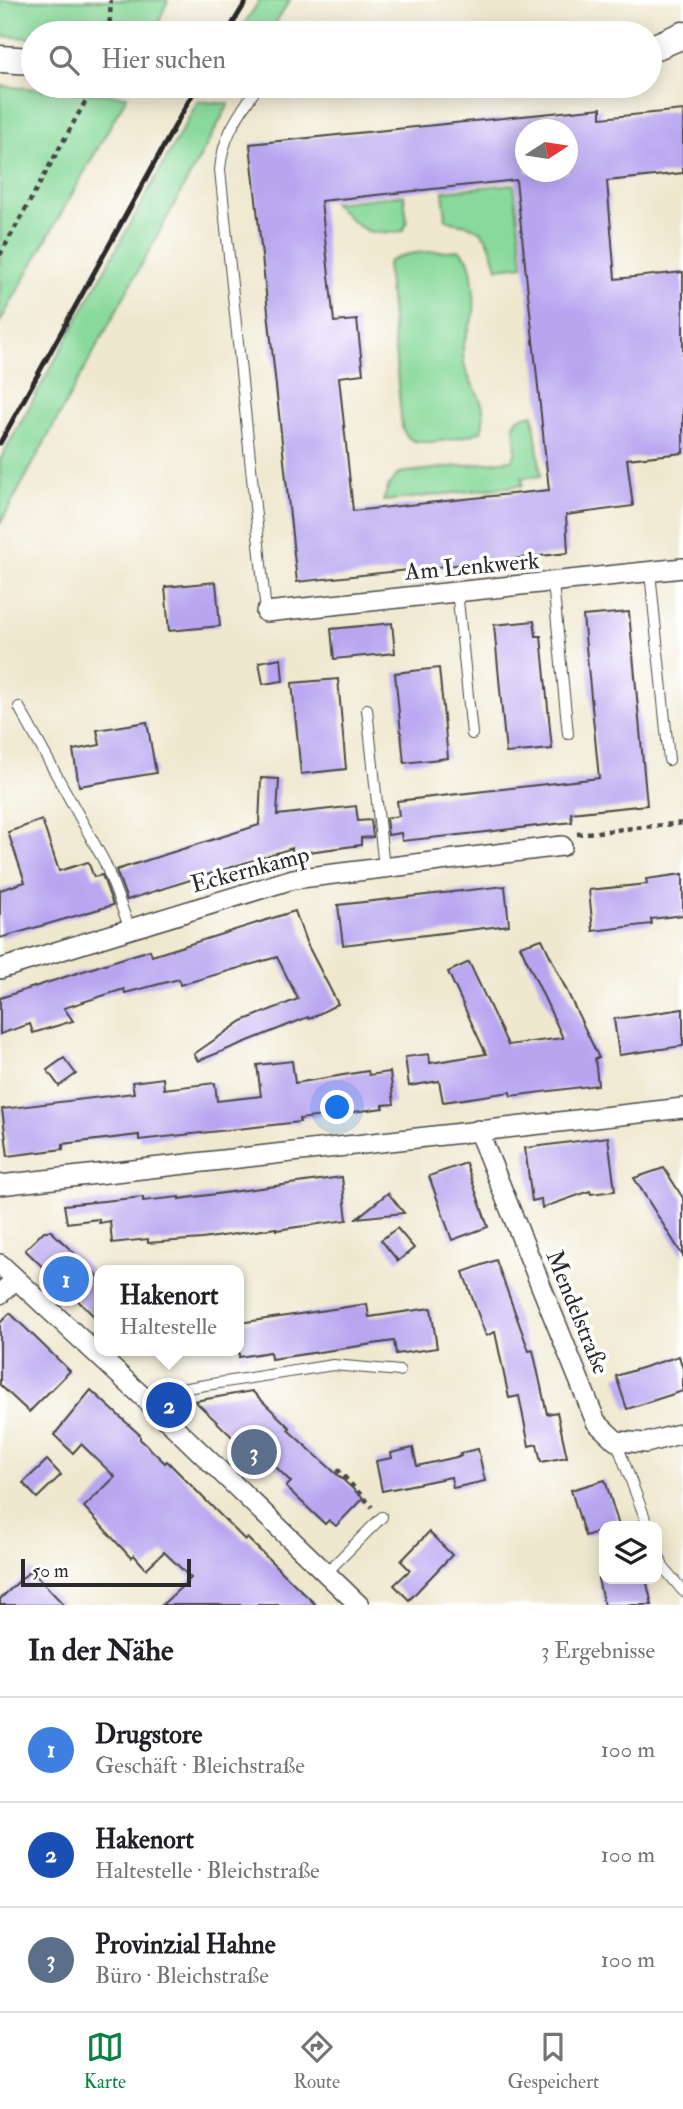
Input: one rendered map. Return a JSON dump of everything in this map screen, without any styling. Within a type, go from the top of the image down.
[{"type":"main road","points":[[662,44],[683,35]]},
{"type":"main road","points":[[662,52],[683,57]]},
{"type":"main road","points":[[0,59],[21,60]]},
{"type":"street","name":"Am Lenkwerk","points":[[266,612],[683,568]]},
{"type":"street","name":"Eckernkamp","points":[[0,969],[293,879],[562,846]]},
{"type":"street","points":[[0,1185],[683,1108]]},
{"type":"street","name":"Mendelstraße","points":[[478,1130],[596,1422],[616,1441]]},
{"type":"street","points":[[0,1264],[94,1351]]},
{"type":"street","points":[[0,1294],[16,1279]]},
{"type":"street","points":[[99,1356],[359,1605]]},
{"type":"street","points":[[616,1441],[646,1443],[683,1433]]},
{"type":"lane","points":[[250,98],[229,130],[222,150],[220,170],[266,612]]},
{"type":"lane","points":[[650,572],[669,760]]},
{"type":"lane","points":[[552,583],[568,734]]},
{"type":"lane","points":[[457,592],[471,734]]},
{"type":"lane","points":[[19,708],[105,863],[130,929]]},
{"type":"lane","points":[[367,709],[384,867]]},
{"type":"lane","points":[[141,1395],[333,1366],[400,1371]]},
{"type":"lane","points":[[616,1441],[646,1521]]},
{"type":"lane","points":[[326,1573],[382,1517]]},
{"type":"lane","points":[[662,1564],[683,1591]]},
{"type":"path","points":[[110,21],[111,0]]},
{"type":"path","points":[[0,255],[87,98]]},
{"type":"path","points":[[562,846],[561,836],[683,823]]},
{"type":"path","points":[[337,1473],[339,1471],[382,1517]]},
{"type":"green space","points":[[0,0],[168,0],[160,21],[21,21],[21,37],[0,36]]},
{"type":"green space","points":[[260,0],[290,0],[277,21],[246,21]]},
{"type":"green space","points":[[0,86],[21,88],[21,98],[126,98],[0,322]]},
{"type":"green space","points":[[198,101],[229,104],[0,524],[0,460]]},
{"type":"green space","points":[[514,184],[523,265],[497,268],[491,247],[481,232],[446,219],[443,191]]},
{"type":"green space","points":[[404,195],[407,223],[403,231],[389,233],[364,229],[333,203]]},
{"type":"green space","points":[[459,250],[468,260],[473,280],[474,311],[463,353],[467,374],[483,408],[481,431],[447,440],[418,442],[408,438],[402,427],[387,264],[393,259],[410,254]]},
{"type":"green space","points":[[533,414],[541,476],[522,478],[523,485],[383,501],[389,485],[399,473],[511,460],[516,453],[514,425],[518,418]]},
{"type":"building","points":[[601,108],[601,118],[683,110],[683,173],[607,181],[615,279],[683,272],[683,453],[627,459],[633,506],[566,515],[568,553],[297,582],[250,144]],"holes":[[[515,119],[578,119],[578,182],[516,182],[549,490],[353,511],[339,377],[363,374],[357,320],[334,322],[321,201],[515,180]]]},
{"type":"building","points":[[216,582],[220,626],[169,631],[165,587]]},
{"type":"building","points":[[629,612],[647,805],[571,813],[572,822],[402,841],[401,833],[388,835],[386,818],[399,816],[397,801],[599,778],[583,616]]},
{"type":"building","points":[[534,621],[536,636],[541,636],[552,749],[506,753],[494,625]]},
{"type":"building","points":[[392,623],[395,653],[334,659],[331,629]]},
{"type":"building","points":[[281,658],[283,681],[263,684],[259,662]]},
{"type":"building","points":[[439,668],[448,758],[404,763],[395,673]]},
{"type":"building","points":[[338,679],[346,769],[301,774],[292,683]]},
{"type":"building","points":[[147,722],[156,773],[79,786],[73,750],[100,745],[97,730]]},
{"type":"building","points":[[261,778],[279,779],[277,815],[356,806],[358,821],[371,820],[373,837],[361,838],[361,845],[292,854],[292,848],[127,900],[116,870],[259,825]]},
{"type":"building","points":[[42,820],[59,871],[88,862],[94,877],[102,875],[113,905],[0,938],[0,890],[25,882],[8,832]]},
{"type":"building","points":[[683,874],[683,915],[651,919],[652,924],[593,931],[589,890],[647,884],[646,879]]},
{"type":"building","points":[[505,886],[509,925],[343,945],[338,905]]},
{"type":"building","points":[[295,911],[306,942],[338,1004],[309,1019],[308,1017],[198,1061],[194,1054],[242,1021],[298,999],[277,957],[180,985],[179,979],[125,993],[124,989],[64,1008],[73,1021],[33,1033],[30,1024],[0,1034],[0,998],[150,950],[152,956]]},
{"type":"building","points":[[542,939],[599,1058],[595,1058],[598,1085],[511,1096],[510,1092],[443,1102],[439,1081],[409,1086],[405,1057],[429,1054],[430,1063],[486,1054],[448,972],[469,962],[508,1045],[563,1038],[520,946]]},
{"type":"building","points":[[683,1009],[683,1046],[619,1055],[614,1019]]},
{"type":"building","points":[[64,1058],[76,1074],[59,1086],[47,1070]]},
{"type":"building","points":[[292,1061],[295,1083],[368,1071],[369,1075],[390,1072],[394,1104],[383,1105],[383,1108],[299,1119],[300,1122],[139,1140],[139,1135],[63,1144],[63,1149],[8,1156],[2,1109],[134,1093],[132,1082],[163,1078],[164,1089],[215,1083],[217,1101],[261,1096],[257,1065]]},
{"type":"building","points":[[608,1137],[615,1191],[591,1194],[590,1191],[542,1208],[541,1199],[532,1201],[525,1148]]},
{"type":"building","points":[[466,1163],[488,1227],[452,1240],[429,1176]]},
{"type":"building","points":[[664,1168],[683,1198],[683,1256],[634,1178]]},
{"type":"building","points":[[342,1177],[347,1220],[202,1239],[148,1243],[148,1239],[112,1243],[110,1221],[99,1223],[99,1219],[67,1223],[64,1205],[143,1197],[143,1201],[179,1199]]},
{"type":"building","points":[[388,1193],[404,1213],[357,1218]]},
{"type":"building","points":[[397,1228],[414,1248],[398,1261],[381,1240]]},
{"type":"building","points":[[44,1231],[51,1231],[94,1272],[94,1316],[25,1250]]},
{"type":"building","points":[[496,1260],[529,1351],[533,1350],[547,1414],[557,1412],[567,1457],[541,1462],[537,1444],[529,1446],[519,1396],[509,1398],[495,1332],[486,1336],[463,1272]]},
{"type":"building","points":[[367,1304],[369,1317],[431,1308],[437,1348],[396,1354],[394,1341],[271,1359],[270,1352],[239,1357],[244,1356],[244,1322]]},
{"type":"building","points":[[10,1313],[70,1371],[29,1412],[0,1385],[0,1323]]},
{"type":"building","points":[[679,1356],[683,1369],[683,1391],[627,1409],[616,1376]]},
{"type":"building","points":[[91,1390],[316,1605],[162,1605],[191,1578],[164,1552],[146,1569],[134,1555],[131,1558],[84,1507],[115,1477],[81,1444],[73,1453],[54,1435]]},
{"type":"building","points":[[252,1391],[290,1428],[288,1430],[363,1498],[336,1526],[329,1520],[325,1524],[286,1487],[291,1482],[264,1455],[257,1461],[195,1401]]},
{"type":"building","points":[[413,1448],[417,1466],[461,1456],[460,1453],[478,1449],[485,1481],[453,1488],[451,1477],[382,1491],[376,1461],[392,1458],[391,1453]]},
{"type":"building","points":[[47,1460],[61,1475],[37,1498],[23,1483]]},
{"type":"building","points":[[605,1480],[617,1521],[599,1521],[599,1532],[585,1536],[571,1490]]},
{"type":"building","points":[[429,1532],[452,1555],[409,1600],[394,1585],[410,1570],[401,1561]]},
{"type":"building","points":[[31,1570],[64,1605],[0,1605],[0,1599]]},
{"type":"building","points":[[599,1584],[647,1584],[652,1605],[604,1605]]},
{"type":"railway","points":[[234,21],[247,0]]},
{"type":"railway","points":[[0,443],[190,98]]},
{"type":"place","name":"Drugstore","points":[[66,1279]]},
{"type":"place","name":"Hakenort","points":[[169,1405]]},
{"type":"place","name":"Provinzial Hahne","points":[[254,1452]]}]
